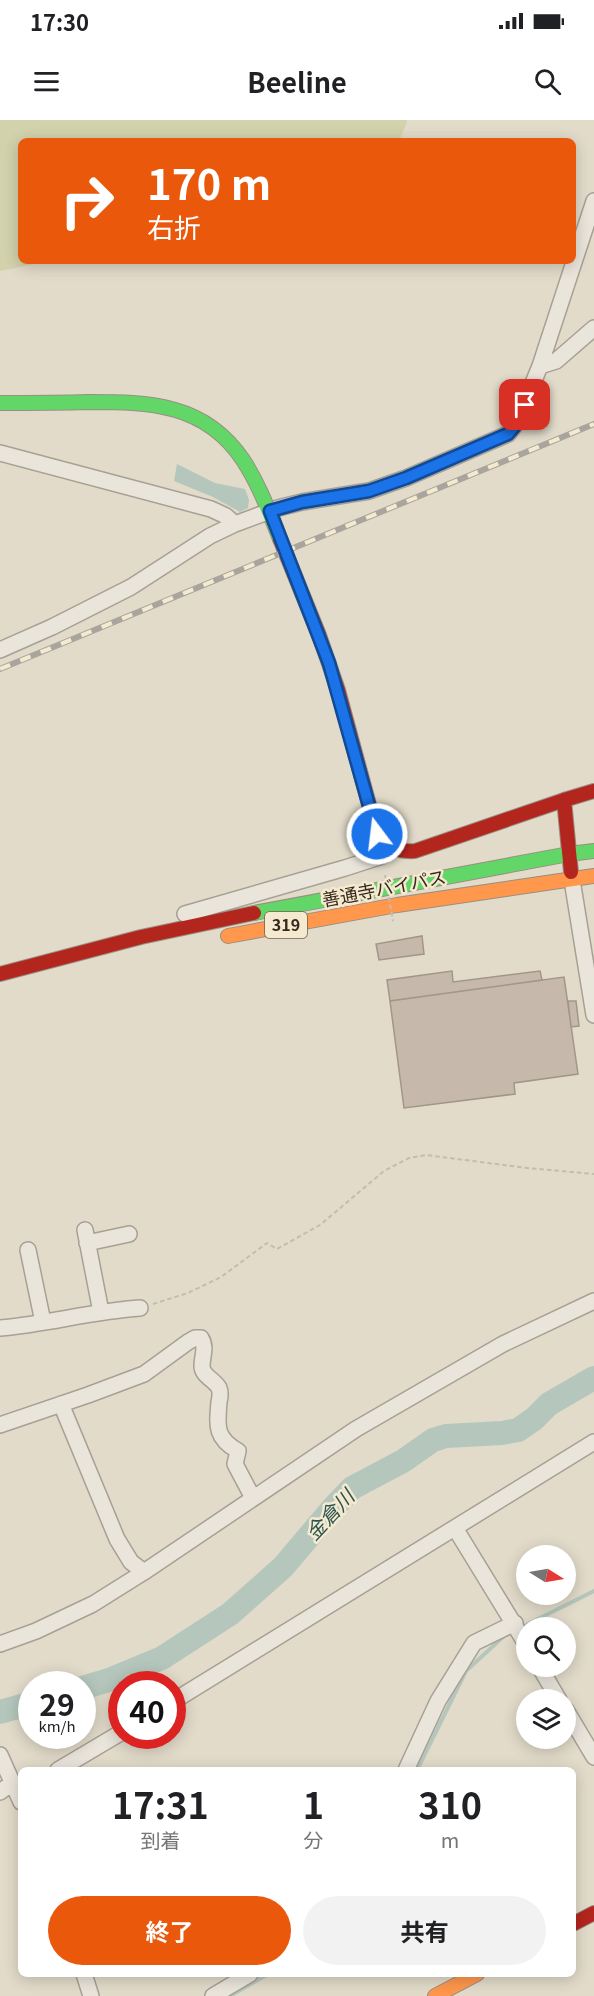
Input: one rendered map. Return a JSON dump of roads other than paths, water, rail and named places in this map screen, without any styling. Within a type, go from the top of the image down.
[{"type":"main road","points":[[0,403],[135,402],[160,405],[186,412],[207,423],[226,439],[242,458],[270,511],[329,663],[377,834],[380,840],[392,849],[402,852],[415,851],[594,791]]},
{"type":"main road","points":[[564,800],[572,879]]},
{"type":"main road","name":"善通寺バイパス","points":[[0,975],[99,948],[261,911],[569,854],[594,852]]},
{"type":"main road","name":"善通寺バイパス","points":[[217,938],[397,905],[594,876]]},
{"type":"main road","name":"善通寺バイパス","points":[[0,975],[117,957]]},
{"type":"main road","points":[[576,1922],[594,1913]]},
{"type":"main road","points":[[435,1996],[471,1977]]},
{"type":"street","points":[[576,256],[594,201]]},
{"type":"street","points":[[0,650],[52,627],[130,587],[210,536],[235,524],[302,502],[369,491],[406,478],[508,434],[518,422],[540,366],[573,264]]},
{"type":"street","points":[[540,366],[556,361],[594,328]]},
{"type":"street","points":[[0,453],[211,508],[235,524]]},
{"type":"street","points":[[185,914],[345,868],[382,856],[392,849]]},
{"type":"street","points":[[572,879],[594,1015]]},
{"type":"street","points":[[101,1312],[86,1237],[129,1234]]},
{"type":"street","points":[[28,1250],[44,1322]]},
{"type":"street","points":[[0,1644],[36,1631],[93,1604],[356,1428],[503,1344],[594,1301]]},
{"type":"street","points":[[0,1328],[140,1308]]},
{"type":"street","points":[[0,1425],[144,1374],[188,1342],[201,1338],[205,1344],[203,1371],[218,1387],[220,1393],[216,1426],[229,1446],[238,1451],[235,1464],[253,1498]]},
{"type":"street","points":[[61,1404],[120,1545],[130,1562],[144,1572]]},
{"type":"street","points":[[186,1693],[594,1443]]},
{"type":"street","points":[[455,1528],[516,1626]]},
{"type":"street","points":[[407,1767],[438,1701],[474,1643],[516,1632]]},
{"type":"street","points":[[576,1727],[594,1757]]},
{"type":"street","points":[[63,1767],[108,1740]]},
{"type":"street","points":[[0,1755],[14,1792]]},
{"type":"street","points":[[85,1977],[93,1996]]},
{"type":"street","points":[[213,1996],[245,1977]]},
{"type":"waterway","name":"金倉川","points":[[96,1684],[162,1658],[230,1614],[283,1567],[352,1488],[403,1461],[433,1440],[446,1436],[518,1430],[534,1419],[549,1404],[594,1378]]},
{"type":"waterway","points":[[542,1617],[594,1591]]},
{"type":"waterway","points":[[418,1767],[466,1671],[503,1637]]},
{"type":"waterway","name":"金倉川","points":[[0,1712],[18,1707]]},
{"type":"waterway","points":[[230,1996],[263,1977]]},
{"type":"railway","points":[[0,669],[594,424]]}]
